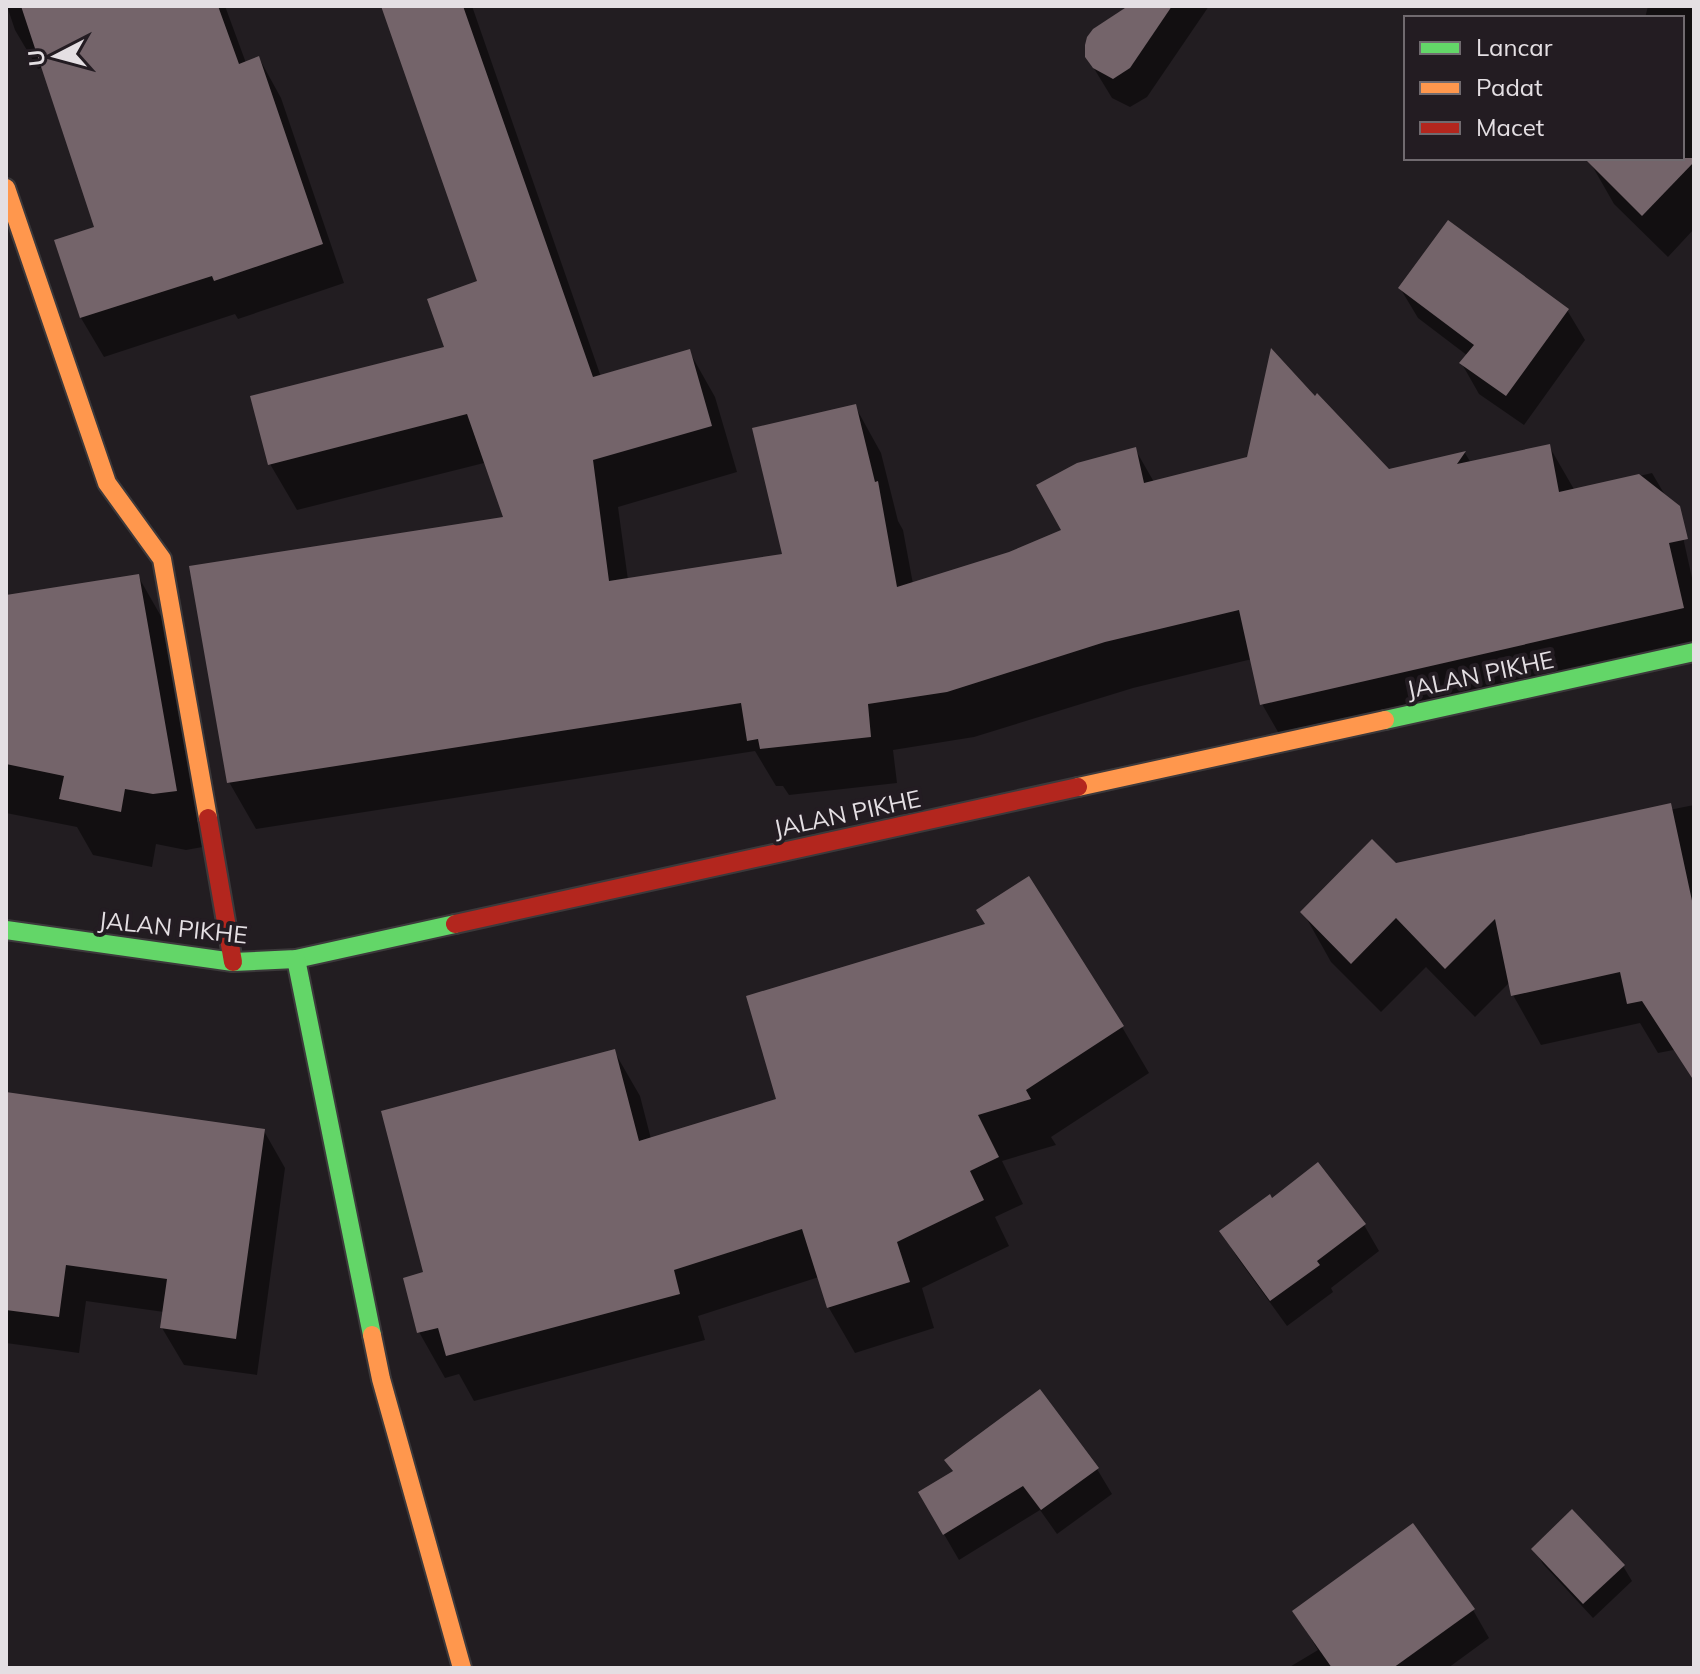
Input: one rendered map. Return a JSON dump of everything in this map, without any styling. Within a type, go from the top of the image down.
[{"type":"main road","points":[[6,188],[107,483],[162,559],[233,962]]},
{"type":"main road","name":"JALAN PIKHE","points":[[6,930],[233,962],[296,959],[1694,652]]},
{"type":"main road","points":[[296,959],[381,1379],[462,1668]]},
{"type":"building","points":[[21,6],[218,6],[239,64],[259,56],[323,244],[214,281],[212,276],[80,318],[54,240],[94,227]]},
{"type":"building","points":[[381,6],[463,6],[593,377],[690,349],[712,426],[593,460],[609,581],[782,554],[752,428],[856,404],[875,482],[878,481],[897,587],[1009,552],[1061,530],[1036,485],[1077,463],[1136,447],[1144,483],[1247,457],[1271,348],[1389,469],[1466,451],[1457,464],[1550,444],[1559,492],[1639,474],[1680,506],[1688,539],[1669,543],[1684,608],[1260,705],[1239,610],[1105,642],[947,692],[868,704],[871,737],[760,749],[758,739],[747,741],[741,703],[227,783],[189,566],[503,517],[467,414],[268,465],[250,396],[444,347],[427,299],[477,281]]},
{"type":"building","points":[[1128,6],[1172,6],[1130,68],[1113,79],[1093,68],[1085,57],[1085,45],[1093,29]]},
{"type":"building","points":[[1694,158],[1694,162],[1642,216],[1586,160]]},
{"type":"building","points":[[1448,220],[1569,309],[1506,396],[1459,363],[1474,345],[1398,288]]},
{"type":"building","points":[[139,574],[177,791],[153,794],[125,789],[121,812],[59,799],[64,776],[6,764],[6,595]]},
{"type":"building","points":[[1671,803],[1694,910],[1694,1081],[1642,1001],[1627,1004],[1620,972],[1511,996],[1495,919],[1445,969],[1396,918],[1351,964],[1300,912],[1372,839],[1396,863]]},
{"type":"building","points":[[1029,876],[1124,1026],[1026,1090],[1031,1099],[978,1115],[999,1157],[970,1171],[984,1200],[897,1242],[910,1282],[827,1308],[802,1229],[674,1270],[680,1294],[446,1356],[438,1328],[417,1333],[403,1278],[423,1272],[381,1111],[615,1049],[639,1141],[776,1099],[746,996],[985,924],[976,910]]},
{"type":"building","points":[[6,1092],[265,1129],[236,1339],[160,1328],[167,1279],[66,1265],[59,1317],[6,1310]]},
{"type":"building","points":[[1318,1162],[1366,1224],[1317,1261],[1320,1265],[1270,1301],[1219,1231],[1270,1194],[1272,1198]]},
{"type":"building","points":[[1040,1389],[1099,1468],[1041,1510],[1023,1486],[943,1535],[918,1492],[953,1471],[944,1460]]},
{"type":"building","points":[[1572,1509],[1625,1565],[1583,1604],[1531,1549]]},
{"type":"building","points":[[1413,1523],[1475,1609],[1393,1668],[1332,1668],[1292,1611]]},
{"type":"traffic: fast","points":[[1385,720],[1694,652]]},
{"type":"traffic: fast","points":[[6,930],[233,962],[296,959],[455,924]]},
{"type":"traffic: fast","points":[[296,959],[372,1335]]},
{"type":"traffic: slow","points":[[6,188],[107,483],[162,559],[208,818]]},
{"type":"traffic: slow","points":[[1078,787],[1385,720]]},
{"type":"traffic: slow","points":[[372,1335],[381,1379],[462,1668]]},
{"type":"traffic: jam","points":[[455,924],[1078,787]]},
{"type":"traffic: jam","points":[[208,818],[233,962]]}]
